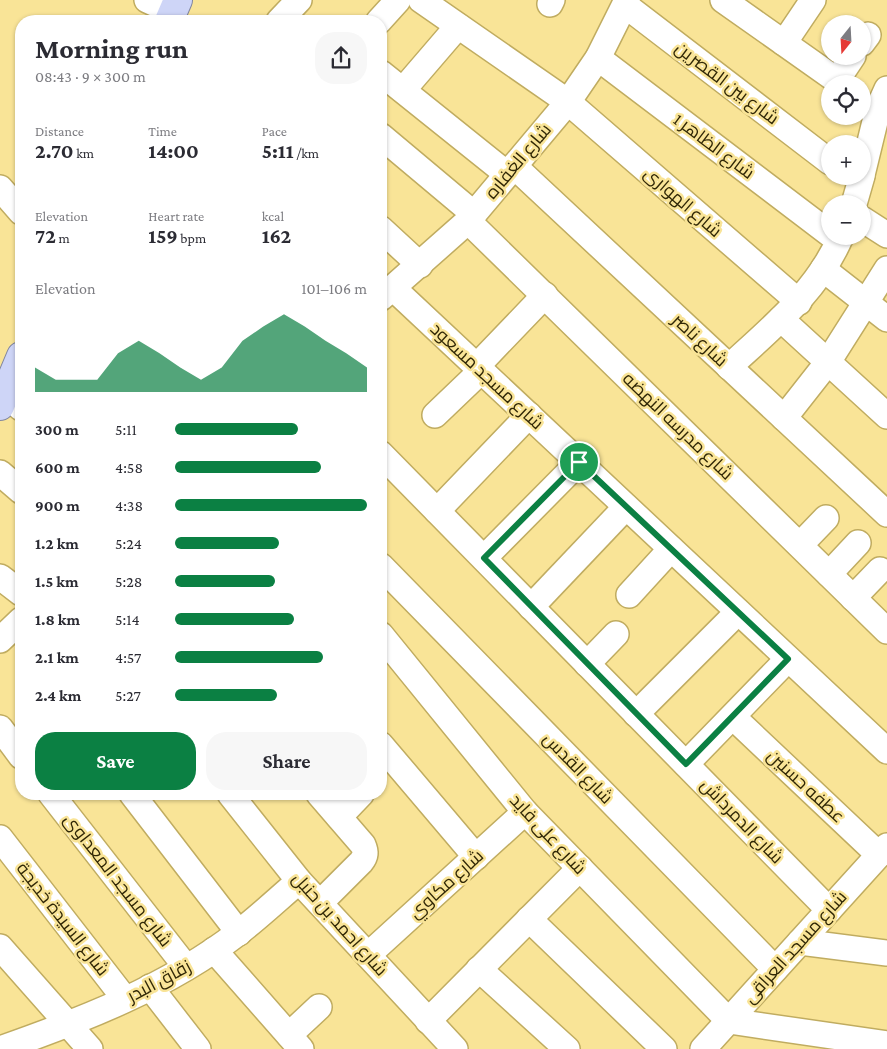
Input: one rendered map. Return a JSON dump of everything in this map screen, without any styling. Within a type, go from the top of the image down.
[{"type":"main road","points":[[7,397],[15,374]]},
{"type":"street","points":[[148,0],[173,11]]},
{"type":"street","points":[[384,15],[398,0]]},
{"type":"street","name":"شارع الهوارى","points":[[421,0],[568,102],[799,302]]},
{"type":"street","points":[[784,43],[814,0]]},
{"type":"street","points":[[726,1],[829,75]]},
{"type":"street","name":"شارع الغفاره","points":[[387,293],[471,217],[568,102],[598,58],[626,2]]},
{"type":"street","name":"شارع بين القصرين","points":[[626,2],[821,155]]},
{"type":"street","points":[[403,90],[458,26]]},
{"type":"street","name":"شارع الظاهر 1","points":[[598,58],[821,226]]},
{"type":"street","name":"شارع ناصر","points":[[387,78],[510,170],[729,367],[887,514]]},
{"type":"street","points":[[871,135],[879,103]]},
{"type":"street","name":"شارع مدرسه النهضه","points":[[387,141],[471,217],[545,296],[887,631]]},
{"type":"street","points":[[0,188],[15,205]]},
{"type":"street","points":[[871,225],[887,235]]},
{"type":"street","points":[[387,235],[420,265]]},
{"type":"street","points":[[729,367],[799,302],[823,268],[833,245]]},
{"type":"street","points":[[823,268],[887,319]]},
{"type":"street","points":[[784,418],[828,362],[887,269]]},
{"type":"street","name":"شارع مسجد مسعود","points":[[387,293],[479,369],[887,752]]},
{"type":"street","points":[[435,415],[545,296]]},
{"type":"street","points":[[781,319],[887,416]]},
{"type":"street","points":[[437,511],[529,415]]},
{"type":"street","name":"شارع الدمرداش","points":[[387,460],[829,910]]},
{"type":"street","points":[[484,558],[579,462]]},
{"type":"street","points":[[0,473],[15,486]]},
{"type":"street","points":[[531,607],[626,507]]},
{"type":"street","points":[[800,545],[826,518]]},
{"type":"street","points":[[829,574],[858,544]]},
{"type":"street","points":[[629,595],[671,549]]},
{"type":"street","points":[[853,598],[880,570]]},
{"type":"street","name":"شارع القدس","points":[[387,572],[775,969]]},
{"type":"street","points":[[0,577],[15,588]]},
{"type":"street","points":[[636,714],[738,612]]},
{"type":"street","points":[[588,664],[616,634]]},
{"type":"street","name":"شارع على فايد","points":[[387,642],[525,812],[729,1020]]},
{"type":"street","points":[[686,764],[788,659]]},
{"type":"street","name":"عطفه حسنين","points":[[732,717],[884,859]]},
{"type":"street","points":[[0,728],[15,748]]},
{"type":"street","points":[[387,761],[476,857]]},
{"type":"street","name":"شارع مسجد المعداوى","points":[[56,800],[186,967]]},
{"type":"street","points":[[137,800],[238,933]]},
{"type":"street","name":"شارع احمد بن حنبل","points":[[235,800],[299,881],[454,1049]]},
{"type":"street","points":[[320,903],[365,857],[362,845],[324,800]]},
{"type":"street","points":[[339,817],[355,800]]},
{"type":"street","name":"شارع مكاوي","points":[[368,955],[525,812]]},
{"type":"street","name":"شارع السيدة خديجة","points":[[0,838],[125,999]]},
{"type":"street","name":"شارع مسجد العراقى","points":[[703,1049],[863,873],[884,859]]},
{"type":"street","points":[[428,1021],[580,868]]},
{"type":"street","name":"زقاق البدر","points":[[0,1049],[68,1025],[150,987],[186,967],[238,933],[299,881]]},
{"type":"street","points":[[529,919],[664,1049]]},
{"type":"street","points":[[800,942],[887,953]]},
{"type":"street","points":[[0,947],[90,1049]]},
{"type":"street","points":[[214,950],[295,1042],[319,1007]]},
{"type":"street","points":[[479,969],[567,1049]]},
{"type":"street","points":[[150,987],[198,1049]]},
{"type":"street","points":[[729,1020],[887,1044]]},
{"type":"route","points":[[579,462],[788,659],[686,764],[484,558],[579,462]]}]
